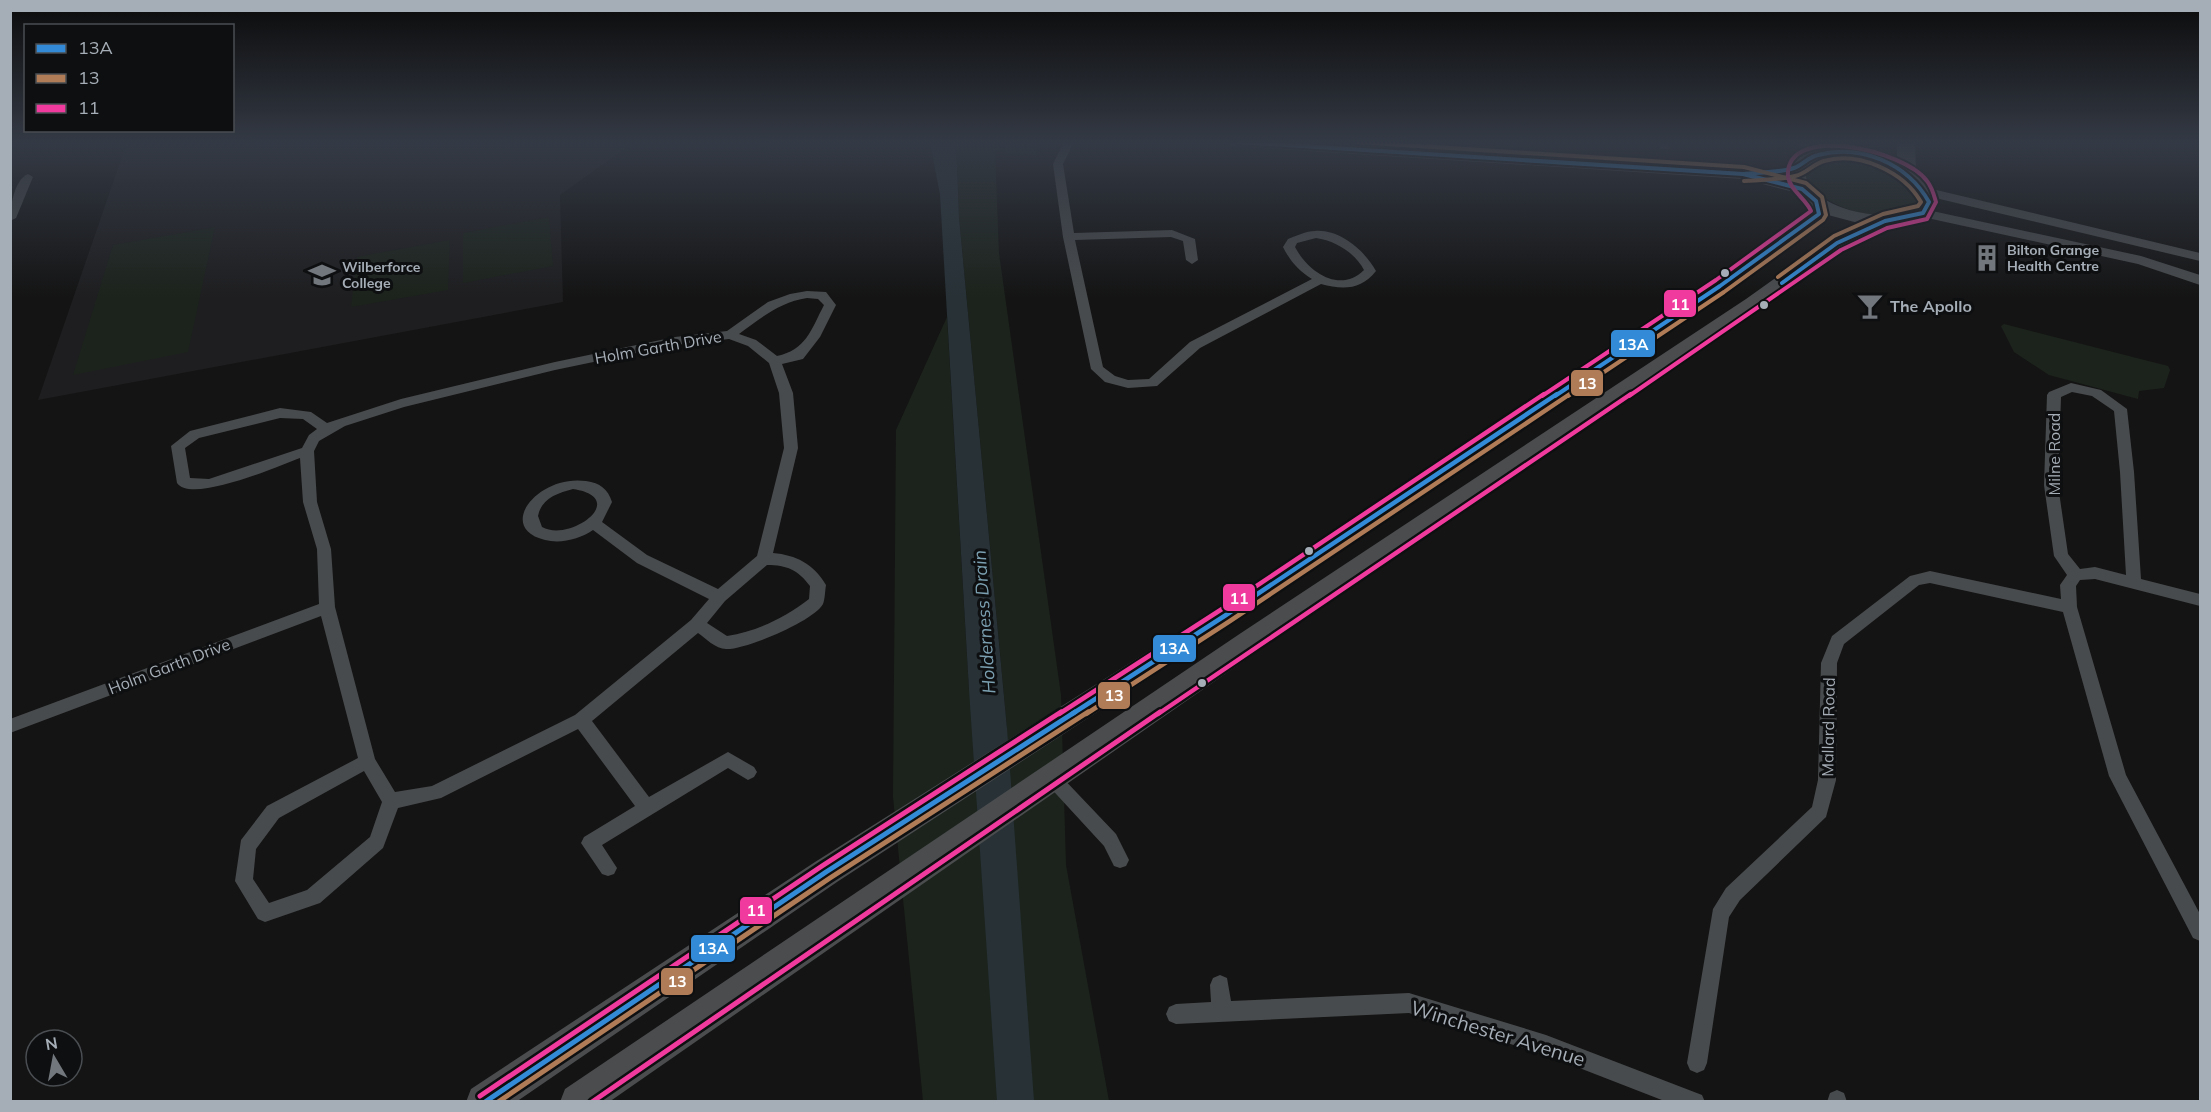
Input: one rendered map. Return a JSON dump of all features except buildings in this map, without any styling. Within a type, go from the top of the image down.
[{"type":"highway","points":[[578,1101],[1251,641],[1753,304],[1837,243],[1885,221],[1923,213],[1929,202],[1928,194]]},
{"type":"highway","points":[[1809,195],[1841,213],[1885,221]]},
{"type":"highway","points":[[484,1101],[826,872],[1027,744],[1720,286],[1819,214],[1809,195]]},
{"type":"street","points":[[10,218],[21,194]]},
{"type":"street","points":[[1063,194],[1069,237],[1097,369],[1110,379],[1128,384],[1152,382],[1195,345],[1320,280],[1331,284],[1350,285],[1364,279],[1370,271],[1366,261],[1332,236],[1316,234],[1292,241],[1289,247],[1293,258],[1320,280]]},
{"type":"street","points":[[1936,194],[2200,257]]},
{"type":"street","points":[[1923,213],[2005,228],[2176,269],[2200,280]]},
{"type":"street","points":[[1069,237],[1172,234],[1189,239],[1192,260]]},
{"type":"street","points":[[390,801],[435,793],[581,720],[697,624],[720,597],[764,558],[791,448],[786,393],[775,361],[798,356],[814,337],[830,305],[822,295],[804,293],[785,297],[730,334]]},
{"type":"street","name":"Holm Garth Drive","points":[[326,429],[401,403],[544,368],[675,341],[730,334],[753,343],[775,361]]},
{"type":"street","name":"Milne Road","points":[[2076,575],[2061,556],[2051,485],[2054,395],[2071,387],[2096,393],[2120,409],[2127,472],[2134,583]]},
{"type":"street","points":[[308,451],[210,484],[201,484],[184,483],[178,446],[195,434],[280,413],[306,415],[326,429],[314,438],[308,451],[310,502],[324,549],[327,607],[367,761],[390,801],[377,842],[313,897],[265,913],[244,881],[247,846],[273,812],[367,761]]},
{"type":"street","points":[[584,484],[594,487],[604,499],[605,507],[594,523],[571,535],[552,536],[536,531],[529,516],[532,507],[550,491],[584,484]]},
{"type":"street","points":[[594,523],[642,559],[720,597]]},
{"type":"street","points":[[697,624],[725,643],[750,639],[791,622],[816,602],[818,585],[807,570],[788,559],[764,558]]},
{"type":"street","points":[[2200,600],[2095,573],[2076,575],[2068,585],[2069,607],[2118,776],[2200,932]]},
{"type":"street","name":"Mallard Road","points":[[1697,1063],[1720,915],[1733,894],[1820,811],[1827,780],[1829,663],[1838,640],[1915,580],[1930,577],[2069,607]]},
{"type":"street","name":"Holm Garth Drive","points":[[10,726],[327,607]]},
{"type":"street","points":[[581,720],[647,808]]},
{"type":"street","points":[[608,868],[590,843],[728,759],[748,772]]},
{"type":"street","points":[[1042,785],[1110,840],[1120,860]]},
{"type":"street","points":[[1220,986],[1222,1013]]},
{"type":"street","name":"Winchester Avenue","points":[[1176,1014],[1409,1003],[1546,1046],[1695,1101]]},
{"type":"shaded area","name":"Wilberforce College","points":[[109,194],[562,194],[563,302],[38,400]]},
{"type":"shaded area","points":[[958,194],[997,194],[999,253],[1061,695],[1066,865],[1109,1101],[923,1101],[893,797],[896,430],[947,317],[969,690],[1007,728]]},
{"type":"shaded area","points":[[1820,194],[1916,194],[1918,206],[1889,215],[1873,215],[1842,207]]},
{"type":"shaded area","points":[[549,217],[553,266],[463,283],[463,233]]},
{"type":"shaded area","points":[[215,227],[188,352],[73,375],[113,245]]},
{"type":"shaded area","points":[[450,240],[448,290],[351,307],[357,257]]},
{"type":"shaded area","points":[[2004,324],[2168,366],[2170,370],[2164,388],[2139,391],[2138,399],[2049,375],[2014,352],[2001,326]]},
{"type":"water","name":"Holderness Drain","points":[[958,194],[1007,728],[1034,1101],[997,1101],[969,690],[940,195]]},
{"type":"transit line","name":"11","points":[[480,1096],[822,866],[1222,609],[1716,280],[1811,211],[1799,194]]},
{"type":"transit line","name":"13A","points":[[485,1102],[826,872],[1226,615],[1720,286],[1819,214],[1816,201],[1808,194]]},
{"type":"transit line","name":"13","points":[[498,1102],[830,878],[1230,621],[1724,292],[1823,220],[1826,215],[1822,197],[1818,194]]},
{"type":"transit line","name":"13","points":[[1778,277],[1834,236],[1883,214],[1918,206],[1921,202],[1917,194]]},
{"type":"transit line","name":"13A","points":[[1782,283],[1837,243],[1885,221],[1923,213],[1929,202],[1925,194]]},
{"type":"transit line","name":"11","points":[[592,1102],[1255,647],[1757,310],[1841,250],[1887,228],[1927,219],[1936,202],[1933,194]]},
{"type":"place","name":"Bilton Grange Health Centre","points":[[1987,258]]},
{"type":"place","name":"Wilberforce College","points":[[322,275]]},
{"type":"place","name":"The Apollo","points":[[1870,306]]}]
